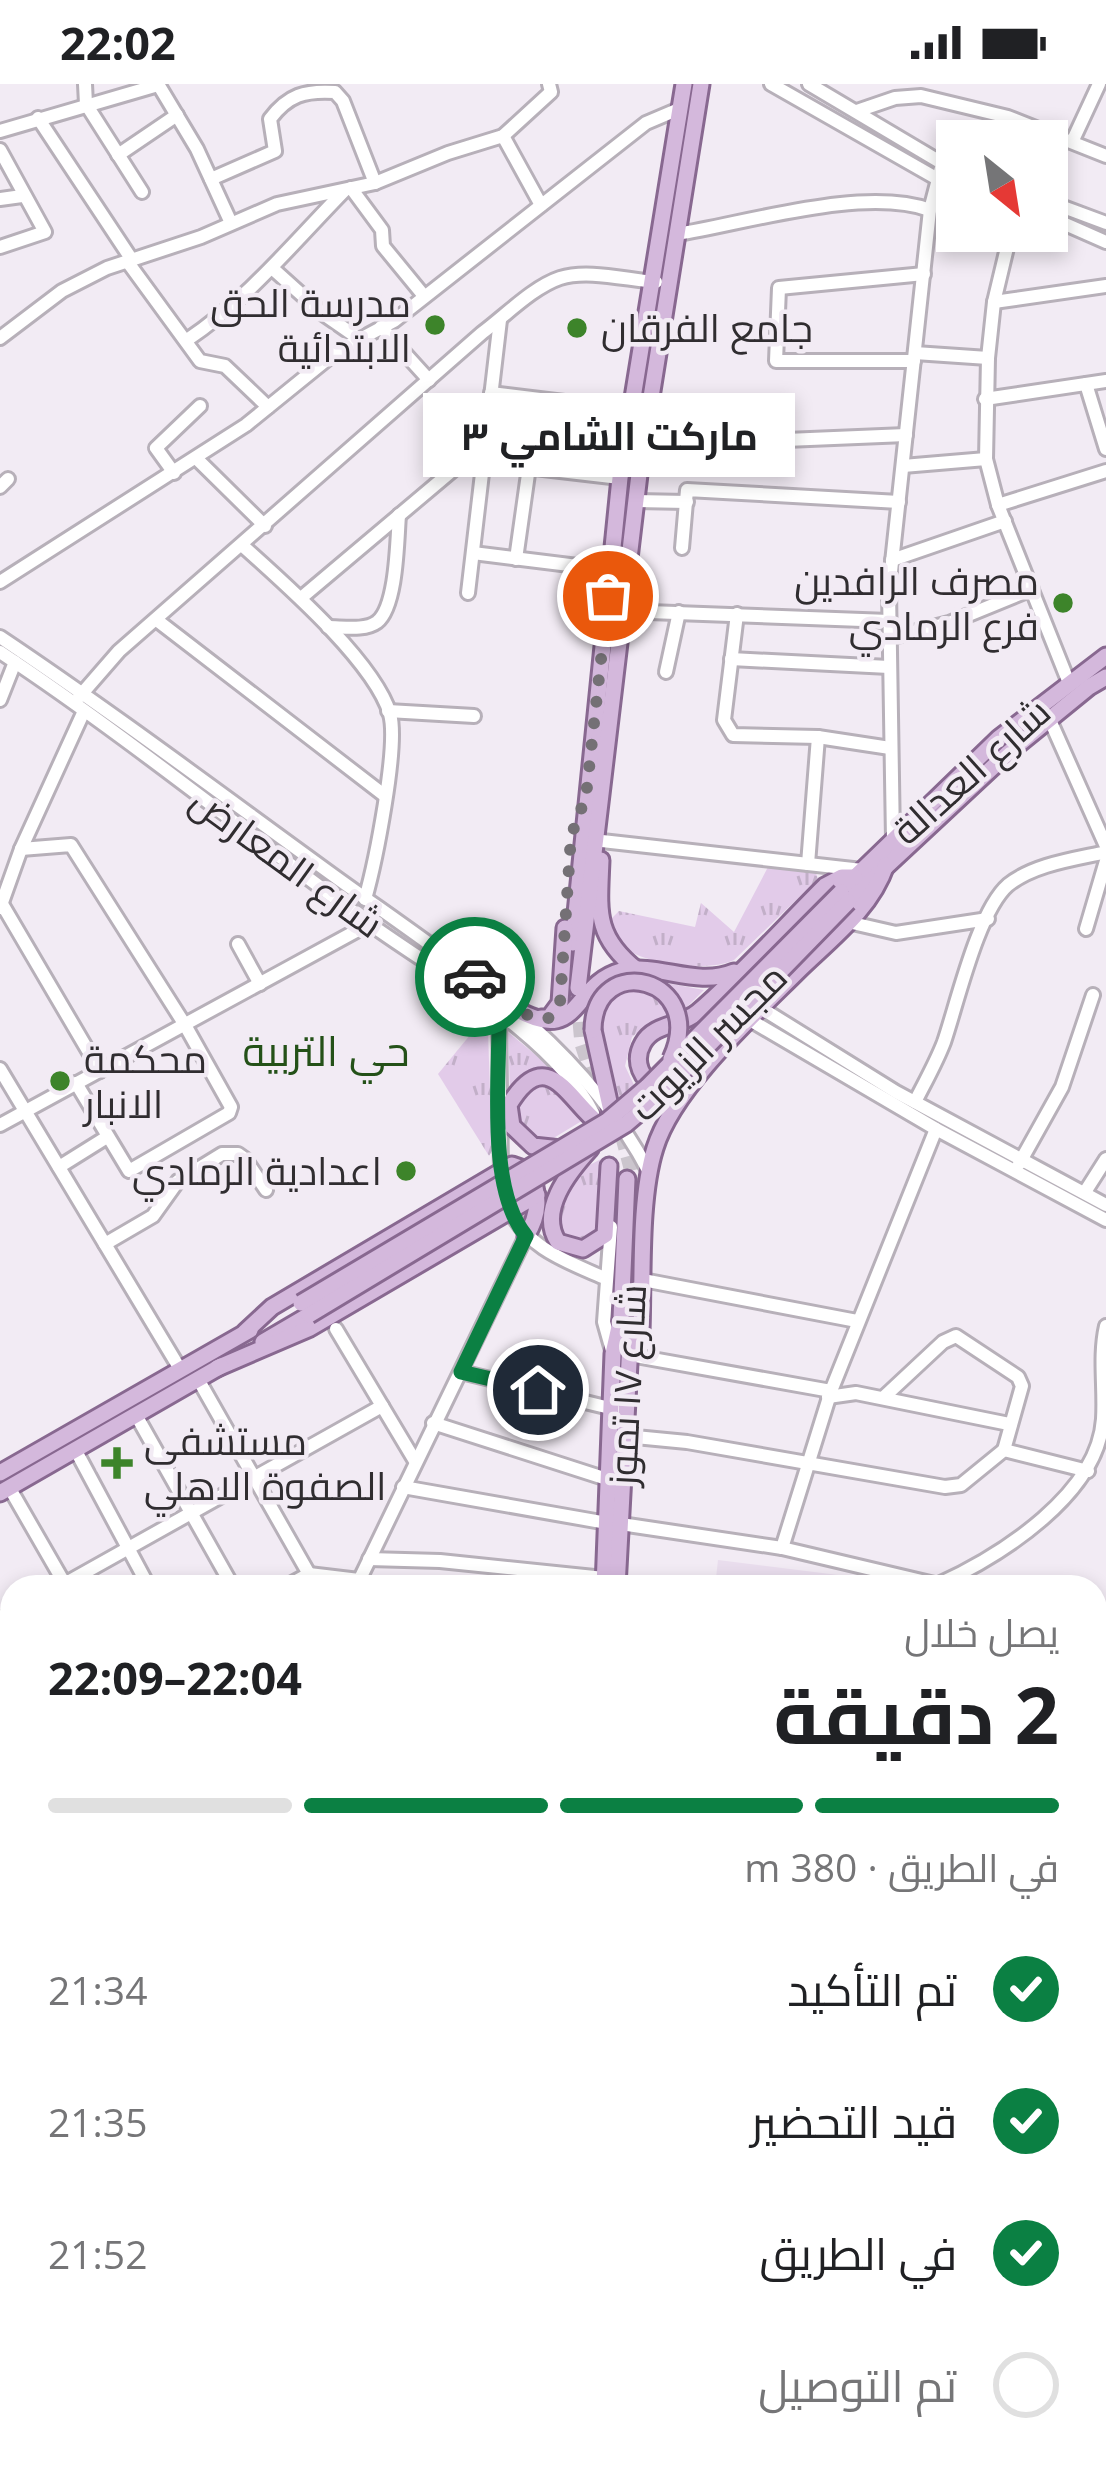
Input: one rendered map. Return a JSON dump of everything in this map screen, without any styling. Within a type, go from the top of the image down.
[{"type":"main road","points":[[616,619],[610,570],[620,478],[684,84]]},
{"type":"main road","points":[[573,988],[616,619],[701,84]]},
{"type":"main road","name":"شارع العدالة","points":[[844,897],[859,874],[999,737],[1106,656]]},
{"type":"main road","name":"شارع العدالة","points":[[844,897],[1049,718],[1106,677]]},
{"type":"main road","points":[[593,795],[602,841],[601,921],[610,943],[637,970]]},
{"type":"main road","points":[[504,1009],[549,1018],[560,1003],[571,836],[593,795]]},
{"type":"main road","points":[[624,1354],[641,1331],[649,1172],[665,1123],[755,1014],[874,892],[886,865]]},
{"type":"main road","points":[[690,1088],[672,1093],[649,1084],[640,1068],[643,1043],[656,1030],[699,1012],[825,886],[859,874]]},
{"type":"main road","name":"مجسر الزيوت","points":[[305,1309],[617,1113],[844,897]]},
{"type":"main road","name":"مجسر الزيوت","points":[[305,1309],[594,1145],[660,1095],[844,897]]},
{"type":"main road","points":[[536,1019],[569,1015],[606,978],[637,970],[715,979],[759,953]]},
{"type":"main road","points":[[605,1119],[593,1030],[597,1006],[612,988],[635,981],[658,987],[674,1004],[679,1022],[676,1048],[665,1069]]},
{"type":"main road","points":[[564,1148],[549,1150],[526,1143],[512,1126],[509,1105],[520,1090],[547,1078],[568,1088],[605,1119]]},
{"type":"main road","points":[[594,1145],[566,1179],[554,1206],[550,1227],[558,1242],[583,1249],[600,1242],[608,1226],[609,1166]]},
{"type":"main road","points":[[245,1332],[272,1307],[512,1165],[525,1168],[537,1195],[536,1217],[526,1236]]},
{"type":"main road","name":"شارع ١٧ تموز","points":[[614,1523],[610,1480],[625,1436],[621,1318],[631,1181]]},
{"type":"main road","points":[[3,1484],[217,1368],[310,1328],[537,1195]]},
{"type":"main road","points":[[3,1484],[180,1369],[245,1332],[305,1309]]},
{"type":"main road","points":[[217,1368],[305,1309]]},
{"type":"main road","name":"شارع ١٧ تموز","points":[[609,1575],[617,1458],[614,1409],[624,1354]]},
{"type":"street","points":[[85,84],[86,104],[142,192]]},
{"type":"street","points":[[0,131],[158,84],[231,224]]},
{"type":"street","points":[[0,338],[62,291],[129,261],[277,204],[375,183],[503,136],[551,92],[550,84]]},
{"type":"street","points":[[771,84],[936,179],[892,560],[893,840]]},
{"type":"street","points":[[809,84],[936,160]]},
{"type":"street","points":[[1073,140],[1100,84]]},
{"type":"street","points":[[211,179],[275,151],[270,119],[283,102],[310,90],[335,92],[343,101],[375,183]]},
{"type":"street","points":[[856,111],[895,98],[921,96],[1007,117],[1106,156]]},
{"type":"street","points":[[0,582],[196,458],[358,338],[424,296],[646,123],[680,110]]},
{"type":"street","points":[[118,155],[177,115]]},
{"type":"street","points":[[38,118],[129,261],[200,361],[225,366],[268,407]]},
{"type":"street","points":[[503,136],[541,206]]},
{"type":"street","points":[[0,150],[45,232],[0,247]]},
{"type":"street","points":[[348,188],[382,230],[383,246],[424,296]]},
{"type":"street","points":[[188,340],[272,268],[348,188]]},
{"type":"street","points":[[0,199],[22,196]]},
{"type":"street","points":[[676,234],[850,202],[911,204],[930,210]]},
{"type":"street","points":[[1068,209],[1106,224]]},
{"type":"street","points":[[1068,225],[1106,242]]},
{"type":"street","points":[[1006,252],[988,358],[986,459],[998,505],[1069,683]]},
{"type":"street","points":[[272,268],[358,338]]},
{"type":"street","points":[[924,274],[778,288],[776,361],[988,358]]},
{"type":"street","points":[[100,1071],[1,906],[81,702],[119,651],[500,320],[558,279],[577,275],[669,284]]},
{"type":"street","points":[[994,302],[1106,286]]},
{"type":"street","points":[[468,592],[500,320]]},
{"type":"street","points":[[380,327],[429,380]]},
{"type":"street","points":[[985,399],[1106,381]]},
{"type":"street","points":[[1086,384],[1106,448]]},
{"type":"street","points":[[491,393],[630,410]]},
{"type":"street","points":[[174,473],[156,448],[200,406]]},
{"type":"street","points":[[643,446],[906,435]]},
{"type":"street","points":[[301,598],[485,442]]},
{"type":"street","points":[[196,458],[265,526]]},
{"type":"street","points":[[903,466],[986,459]]},
{"type":"street","points":[[483,462],[620,478]]},
{"type":"street","points":[[516,559],[529,467]]},
{"type":"street","points":[[998,505],[1106,471]]},
{"type":"street","points":[[636,501],[687,496],[899,502]]},
{"type":"street","points":[[682,548],[687,496]]},
{"type":"street","points":[[328,627],[365,627],[386,612],[399,514]]},
{"type":"street","points":[[892,560],[1005,521]]},
{"type":"street","points":[[243,546],[350,651],[392,719],[380,837],[364,899]]},
{"type":"street","points":[[473,554],[610,570]]},
{"type":"street","points":[[889,638],[950,623],[1032,590]]},
{"type":"street","points":[[616,619],[679,612],[889,621]]},
{"type":"street","points":[[666,672],[679,612]]},
{"type":"street","points":[[737,614],[726,729],[734,735],[818,737],[890,748]]},
{"type":"street","points":[[158,621],[384,795]]},
{"type":"street","name":"شارع المعارض","points":[[0,637],[370,924],[504,1009],[560,1052],[605,1119],[649,1172]]},
{"type":"street","name":"شارع المعارض","points":[[0,652],[81,702],[455,959],[504,1009]]},
{"type":"street","points":[[731,659],[889,667]]},
{"type":"street","points":[[0,700],[15,662]]},
{"type":"street","points":[[388,712],[474,716]]},
{"type":"street","points":[[1049,718],[1106,853],[1086,929]]},
{"type":"street","points":[[808,864],[818,737]]},
{"type":"street","points":[[602,841],[859,874]]},
{"type":"street","points":[[21,849],[71,845],[231,1101],[229,1113],[133,1171],[123,1165],[76,1083]]},
{"type":"street","points":[[915,1102],[942,1048],[988,919],[1009,885],[1038,869],[1106,853]]},
{"type":"street","points":[[848,922],[896,933],[988,919]]},
{"type":"street","points":[[0,1125],[370,924]]},
{"type":"street","points":[[238,944],[260,984]]},
{"type":"street","points":[[440,972],[455,959]]},
{"type":"street","points":[[1013,1171],[1062,1087],[1093,995]]},
{"type":"street","points":[[504,1009],[501,1169],[510,1211],[526,1236],[547,1252],[607,1279]]},
{"type":"street","points":[[755,1014],[936,1129],[1106,1220]]},
{"type":"street","points":[[799,1040],[1106,1205]]},
{"type":"street","points":[[0,1069],[180,1369]]},
{"type":"street","name":"شارع المعارض","points":[[605,1119],[612,1205],[604,1322],[624,1354]]},
{"type":"street","points":[[782,1548],[829,1394],[936,1129]]},
{"type":"street","points":[[59,1167],[107,1137]]},
{"type":"street","points":[[105,1244],[153,1216],[178,1181],[223,1154],[245,1159],[266,1190]]},
{"type":"street","points":[[1085,1192],[1106,1159]]},
{"type":"street","points":[[361,1575],[526,1236]]},
{"type":"street","points":[[643,1280],[856,1322]]},
{"type":"street","points":[[961,1575],[1054,1508],[1088,1471],[1103,1423],[1106,1326]]},
{"type":"street","points":[[336,1329],[415,1461]]},
{"type":"street","points":[[625,1436],[961,1485],[1004,1450],[1022,1386],[1018,1377],[956,1336],[943,1342],[884,1397]]},
{"type":"street","points":[[624,1354],[829,1394],[884,1397],[1010,1424]]},
{"type":"street","points":[[461,1372],[614,1409]]},
{"type":"street","points":[[198,1378],[309,1574],[314,1575]]},
{"type":"street","points":[[83,1575],[382,1406]]},
{"type":"street","points":[[136,1415],[226,1575]]},
{"type":"street","points":[[434,1423],[610,1480]]},
{"type":"street","points":[[75,1449],[143,1575]]},
{"type":"street","points":[[1004,1450],[1088,1471]]},
{"type":"street","points":[[3,1484],[57,1575]]},
{"type":"street","points":[[403,1487],[782,1548],[896,1575]]},
{"type":"street","points":[[369,1559],[440,1561],[500,1575]]},
{"type":"shaded area","points":[[718,1560],[838,1575],[716,1575]]},
{"type":"green space","points":[[768,867],[816,873],[818,879],[734,960],[723,964],[694,966],[646,958],[623,946],[609,921],[619,911],[695,927],[701,903],[734,932]]},
{"type":"green space","points":[[650,980],[704,990],[682,1012],[652,1021],[632,1037],[625,1066],[634,1085],[619,1097],[600,1048],[601,1003]]},
{"type":"green space","points":[[484,1018],[488,1031],[489,1156],[438,1074]]},
{"type":"green space","points":[[508,1032],[555,1071],[532,1072],[510,1091]]},
{"type":"green space","points":[[552,1085],[585,1119],[547,1142],[535,1142],[519,1130],[519,1107],[530,1091]]},
{"type":"green space","points":[[603,1158],[600,1232],[586,1243],[563,1239],[556,1215],[578,1171]]},
{"type":"tunnel","points":[[578,999],[582,1044],[600,1098]]},
{"type":"tunnel","points":[[622,1134],[635,1183]]},
{"type":"way so far","points":[[475,977],[509,1005],[536,1019],[549,1018],[560,1003],[571,836],[586,796],[608,596]]},
{"type":"place","name":"مدرسة الحق الابتدائية","points":[[435,325]]},
{"type":"place","name":"جامع الفرقان","points":[[577,328]]},
{"type":"place","name":"ماركت الشامي ٣","points":[[608,596]]},
{"type":"place","name":"مصرف الرافدين فرع الرمادي","points":[[1063,603]]},
{"type":"place","name":"محكمة الانبار","points":[[60,1081]]},
{"type":"place","name":"اعدادية الرمادي","points":[[406,1171]]},
{"type":"place","name":"مستشفى الصفوة الاهلي","points":[[117,1463]]},
{"type":"district","name":"حي التربية","points":[[326,1051]]},
{"type":"route","points":[[475,977],[455,959],[440,972],[499,1014],[500,1180],[514,1220],[526,1236],[461,1372],[538,1390]]}]
